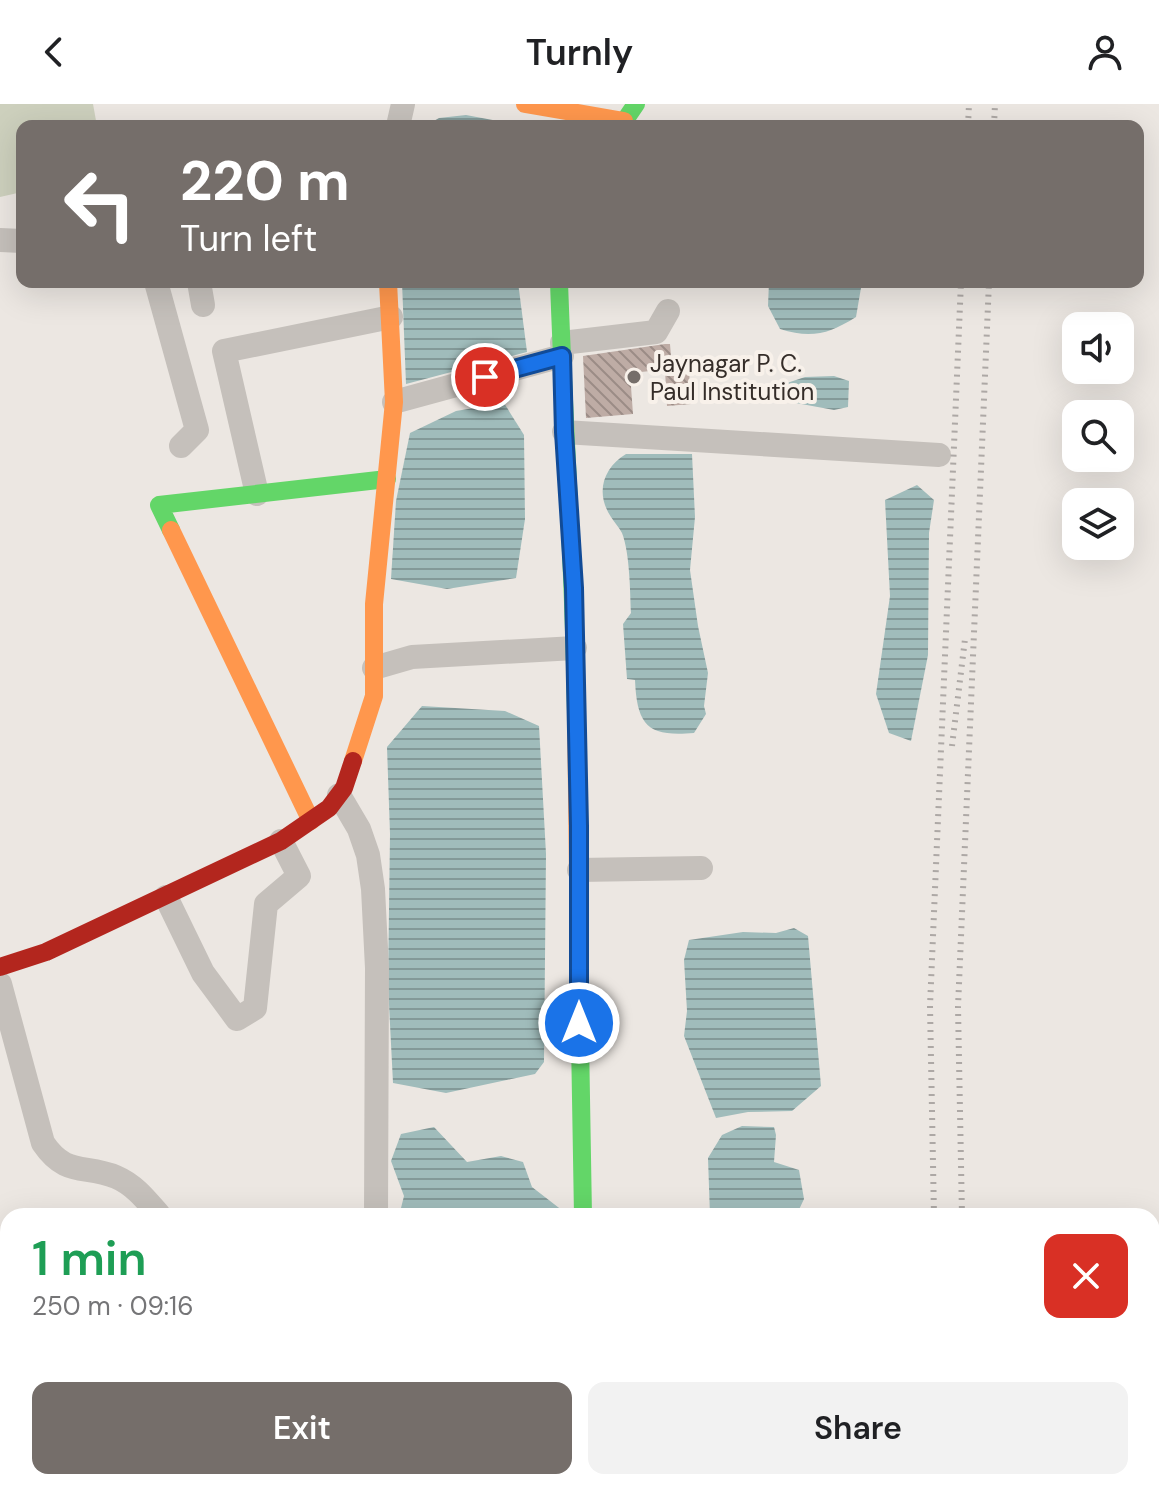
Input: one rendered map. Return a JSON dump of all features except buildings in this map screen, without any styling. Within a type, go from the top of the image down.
[{"type":"street","points":[[525,104],[603,120]]},
{"type":"street","points":[[158,288],[197,430],[181,446]]},
{"type":"street","points":[[0,967],[46,952],[281,841],[329,808],[344,788],[374,696],[374,604],[394,402],[389,288]]},
{"type":"street","points":[[559,288],[574,588],[583,1208]]},
{"type":"street","points":[[394,402],[562,350],[656,332],[668,311]]},
{"type":"street","points":[[257,494],[224,351],[391,317]]},
{"type":"street","points":[[564,432],[939,455]]},
{"type":"street","points":[[311,821],[159,505],[387,479]]},
{"type":"street","points":[[374,668],[412,657],[575,648]]},
{"type":"street","points":[[339,795],[359,829],[368,855],[373,889],[377,968],[376,1208]]},
{"type":"street","points":[[166,897],[203,973],[237,1019],[255,1008],[266,904],[299,876],[281,841]]},
{"type":"street","points":[[579,870],[701,868]]},
{"type":"street","points":[[0,984],[43,1143],[53,1158],[68,1167],[114,1176],[129,1184],[152,1208]]},
{"type":"green space","points":[[0,104],[93,104],[96,120],[16,120],[16,193],[0,197]]},
{"type":"water","points":[[466,115],[492,120],[436,120]]},
{"type":"water","points":[[402,288],[519,288],[527,352],[406,384]]},
{"type":"water","points":[[769,288],[861,288],[856,317],[820,333],[801,334],[780,329],[768,306]]},
{"type":"water","points":[[834,376],[849,381],[848,407],[834,410],[785,401],[787,383],[805,377]]},
{"type":"water","points":[[504,403],[524,435],[525,519],[516,578],[447,589],[391,579],[396,501],[410,433],[456,411]]},
{"type":"water","points":[[626,454],[692,454],[695,517],[690,570],[708,673],[706,714],[694,733],[666,733],[648,725],[639,708],[635,680],[627,679],[623,624],[631,613],[628,562],[622,533],[603,499],[607,474]]},
{"type":"water","points":[[917,485],[934,500],[929,533],[928,655],[911,741],[889,733],[876,694],[890,596],[885,500]]},
{"type":"water","points":[[422,706],[505,711],[539,726],[546,854],[544,1062],[535,1074],[446,1093],[393,1083],[388,985],[390,834],[387,747]]},
{"type":"water","points":[[794,928],[808,936],[821,1086],[792,1111],[748,1112],[716,1118],[684,1036],[687,1011],[684,960],[689,940],[743,932],[776,933]]},
{"type":"water","points":[[742,1126],[774,1127],[774,1162],[799,1170],[804,1199],[800,1208],[710,1208],[708,1158],[722,1135]]},
{"type":"water","points":[[434,1127],[467,1162],[501,1156],[523,1162],[532,1187],[559,1208],[401,1208],[404,1196],[391,1161],[401,1134]]},
{"type":"railway","points":[[968,120],[969,104]]},
{"type":"railway","points":[[994,120],[995,104]]},
{"type":"railway","points":[[934,1208],[930,1006],[961,288]]},
{"type":"railway","points":[[962,1208],[958,1007],[989,288]]},
{"type":"railway","points":[[952,746],[965,639]]},
{"type":"traffic: fast","points":[[625,120],[636,104]]},
{"type":"traffic: fast","points":[[559,288],[576,711]]},
{"type":"traffic: fast","points":[[171,530],[159,505],[387,479]]},
{"type":"traffic: fast","points":[[580,1039],[583,1208]]},
{"type":"traffic: slow","points":[[525,104],[618,120]]},
{"type":"traffic: slow","points":[[353,761],[374,696],[374,604],[394,402],[388,288]]},
{"type":"traffic: slow","points":[[171,530],[311,821]]},
{"type":"traffic: slow","points":[[576,711],[580,1039]]},
{"type":"traffic: jam","points":[[0,967],[46,952],[281,841],[329,808],[344,788],[353,761]]},
{"type":"place","name":"Jaynagar P. C. Paul Institution","points":[[634,377]]},
{"type":"route","points":[[485,377],[562,356],[574,588],[579,1023]]}]
